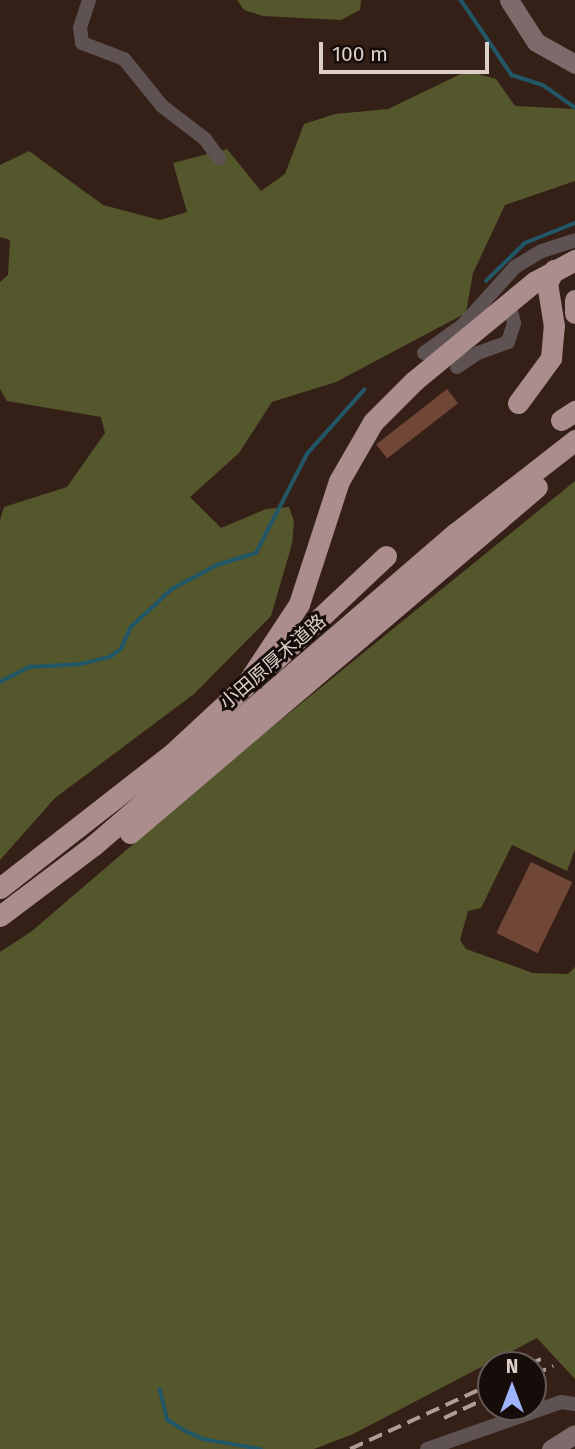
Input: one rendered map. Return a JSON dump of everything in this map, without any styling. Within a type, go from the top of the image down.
[{"type":"highway","points":[[245,686],[299,604],[339,481],[373,422],[414,381],[554,270],[575,260]]},
{"type":"highway","points":[[518,403],[551,358],[554,326],[547,283],[554,270]]},
{"type":"highway","points":[[575,300],[575,313]]},
{"type":"highway","name":"小田原厚木道路","points":[[0,916],[94,845],[457,532],[575,440]]},
{"type":"highway","name":"小田原厚木道路","points":[[0,933],[167,804],[575,458]]},
{"type":"highway","points":[[0,888],[174,752],[386,556]]},
{"type":"street","points":[[89,0],[80,28],[82,43],[124,58],[162,106],[205,139],[219,158]]},
{"type":"street","points":[[509,0],[536,42],[575,64]]},
{"type":"street","points":[[424,353],[504,291],[515,267],[542,251],[575,240]]},
{"type":"street","points":[[457,367],[478,352],[508,342],[514,323],[511,312]]},
{"type":"street","points":[[427,1449],[561,1402],[575,1404]]},
{"type":"street","points":[[551,1449],[575,1434]]},
{"type":"green space","points":[[237,0],[361,0],[360,10],[341,20],[263,16],[244,10]]},
{"type":"green space","points":[[467,71],[496,79],[515,106],[575,109],[575,181],[505,205],[473,273],[466,313],[336,382],[272,402],[239,453],[190,497],[221,528],[266,509],[289,507],[294,521],[292,544],[271,616],[194,694],[55,798],[0,860],[0,520],[4,507],[67,487],[105,433],[101,417],[7,401],[0,389],[0,282],[8,275],[10,240],[0,237],[0,165],[29,151],[103,205],[160,220],[187,212],[173,163],[227,149],[261,191],[285,174],[304,124],[335,114],[388,109]]},
{"type":"green space","points":[[575,481],[575,849],[567,871],[512,845],[481,908],[468,911],[460,940],[466,949],[533,973],[568,974],[575,967],[575,1379],[537,1338],[512,1351],[477,1351],[477,1369],[353,1434],[314,1449],[0,1449],[0,952],[32,931],[229,762]]},
{"type":"building","points":[[447,389],[458,403],[387,459],[376,444]]},
{"type":"building","points":[[531,862],[572,882],[538,953],[496,933]]},
{"type":"waterway","points":[[461,0],[512,75],[543,85],[575,107]]},
{"type":"waterway","points":[[486,281],[525,243],[575,223]]},
{"type":"waterway","points":[[0,682],[30,667],[81,664],[110,657],[121,649],[131,627],[172,589],[217,565],[256,553],[307,454],[364,390]]},
{"type":"waterway","points":[[160,1389],[168,1420],[184,1430],[203,1439],[261,1449]]},
{"type":"railway","points":[[547,1369],[553,1366]]},
{"type":"railway","points":[[350,1449],[477,1390]]},
{"type":"railway","points":[[444,1418],[477,1403]]}]
